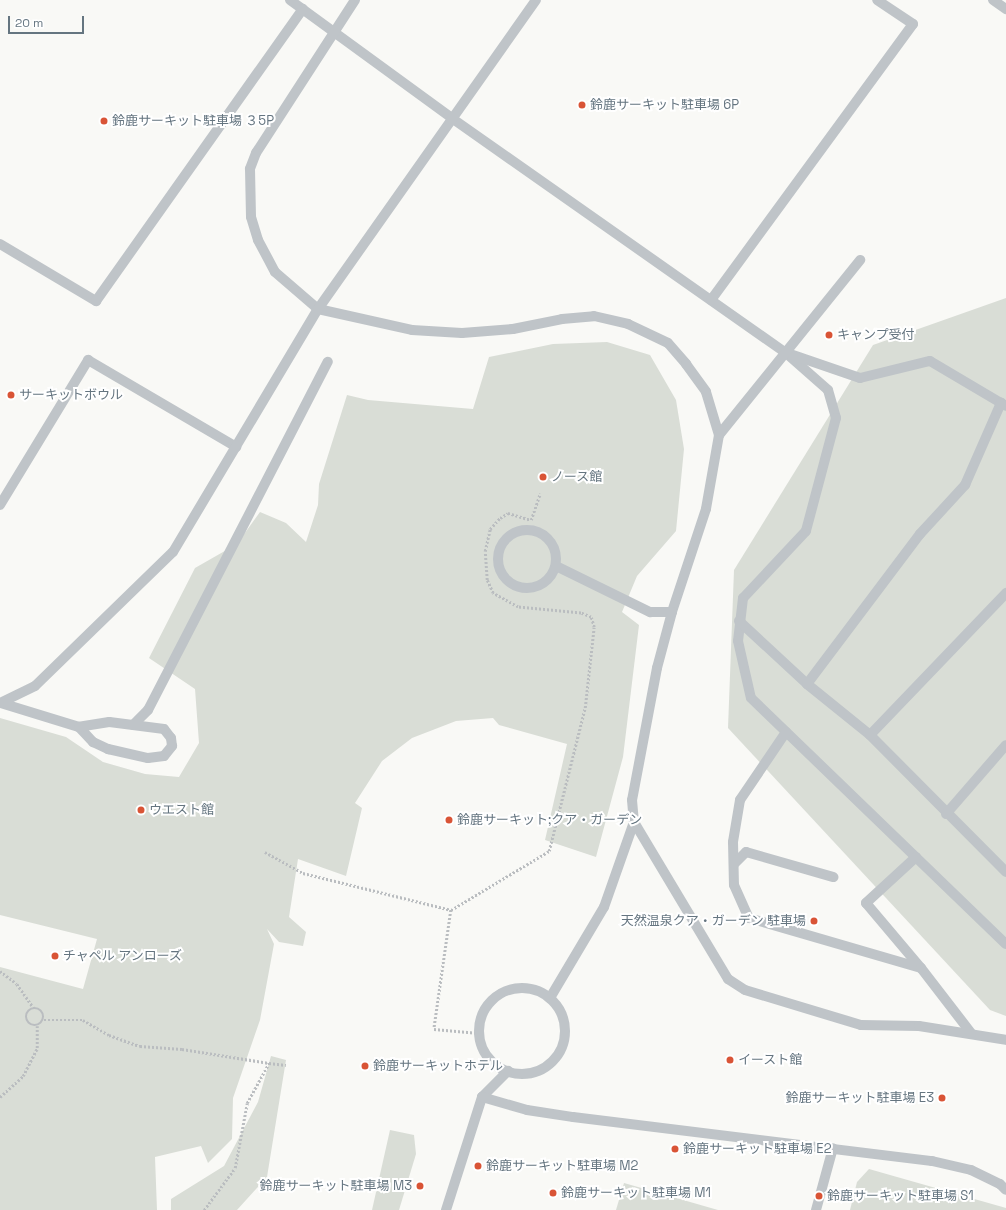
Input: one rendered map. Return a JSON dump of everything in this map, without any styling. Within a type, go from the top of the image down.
[{"type":"lane","points":[[290,0],[453,119],[786,353],[828,390],[836,418],[806,531],[743,598],[739,621],[738,642],[751,698],[1006,944]]},
{"type":"lane","points":[[355,0],[256,153],[250,169],[249,192],[251,217],[258,240],[275,272],[318,309],[412,330],[462,333],[513,329],[562,319],[594,316],[628,324],[668,343],[686,364],[706,392],[718,435],[706,509],[672,612],[657,668],[632,800],[634,822],[604,907],[550,998]]},
{"type":"lane","points":[[0,703],[35,686],[173,552],[318,309],[536,0]]},
{"type":"lane","points":[[711,300],[913,24],[877,0]]},
{"type":"lane","points":[[993,0],[1006,9]]},
{"type":"lane","points":[[0,244],[96,301],[303,9]]},
{"type":"lane","points":[[718,435],[860,260]]},
{"type":"lane","points":[[786,353],[860,378],[930,361],[1004,405],[965,485],[920,534],[807,684]]},
{"type":"lane","points":[[0,505],[88,360],[236,446]]},
{"type":"lane","points":[[133,725],[148,710],[328,362]]},
{"type":"lane","points":[[520,530],[540,532],[554,546],[556,566],[546,581],[534,586],[520,586],[512,583],[500,568],[499,551],[504,542],[520,530]]},
{"type":"lane","points":[[556,566],[650,612],[672,612]]},
{"type":"lane","points":[[870,736],[1006,593]]},
{"type":"lane","points":[[739,621],[807,684],[870,736],[946,814],[1006,872]]},
{"type":"lane","points":[[0,703],[79,727],[109,722],[164,729],[171,738],[172,746],[164,756],[142,756],[103,747],[93,742],[79,727]]},
{"type":"lane","points":[[786,732],[740,800],[733,842],[734,885],[749,918],[921,968]]},
{"type":"lane","points":[[946,814],[1006,745]]},
{"type":"lane","points":[[634,822],[728,979],[745,990],[861,1025],[919,1026],[971,1033],[1006,1040]]},
{"type":"lane","points":[[734,864],[746,852],[833,877]]},
{"type":"lane","points":[[916,857],[866,904],[921,968],[971,1033]]},
{"type":"lane","points":[[530,989],[550,998],[559,1010],[564,1023],[564,1038],[559,1052],[550,1063],[538,1070],[525,1073],[508,1071],[488,1058],[482,1046],[479,1033],[480,1019],[486,1007],[495,997],[508,990],[530,989]]},
{"type":"lane","points":[[446,1210],[482,1098],[508,1071]]},
{"type":"lane","points":[[482,1098],[527,1110],[573,1117],[932,1161],[971,1170],[1000,1184],[1006,1190]]},
{"type":"lane","points":[[816,1210],[833,1148]]},
{"type":"path","points":[[265,852],[304,874],[451,910],[549,851],[585,708],[594,627],[591,617],[565,611],[518,608],[493,593],[487,580],[485,551],[490,529],[508,513],[531,520],[540,494]]},
{"type":"path","points":[[451,910],[434,1029],[479,1033]]},
{"type":"path","points":[[0,971],[17,984],[34,1008],[42,1012],[44,1020]]},
{"type":"path","points":[[34,1008],[27,1013],[26,1019],[31,1026],[37,1026],[44,1020],[83,1020],[109,1034],[140,1046],[182,1048],[286,1065]]},
{"type":"path","points":[[0,1096],[23,1076],[36,1048],[37,1026]]},
{"type":"path","points":[[204,1210],[235,1168],[246,1103],[269,1063]]},
{"type":"shaded area","points":[[1006,298],[1006,1016],[990,1010],[728,728],[734,570],[873,345]]},
{"type":"shaded area","points":[[607,342],[650,355],[676,400],[684,449],[676,531],[637,576],[622,612],[639,625],[623,757],[596,857],[545,840],[567,744],[499,725],[493,718],[456,721],[412,738],[382,761],[355,803],[362,808],[346,876],[298,859],[289,917],[306,932],[303,946],[279,942],[267,929],[274,944],[260,1020],[233,1098],[232,1139],[208,1163],[201,1146],[155,1157],[157,1210],[0,1210],[0,967],[83,989],[97,939],[0,915],[0,718],[66,737],[103,762],[145,774],[179,777],[199,743],[195,689],[149,658],[195,568],[237,544],[260,512],[286,523],[306,542],[318,505],[319,484],[347,395],[368,400],[473,409],[489,357],[553,344]]},
{"type":"shaded area","points":[[271,1056],[286,1060],[267,1177],[237,1210],[171,1210],[171,1199],[224,1166],[258,1102]]},
{"type":"shaded area","points":[[390,1130],[414,1135],[416,1154],[399,1210],[372,1210]]},
{"type":"shaded area","points":[[869,1169],[1006,1208],[1006,1210],[850,1210],[857,1182]]},
{"type":"shaded area","points":[[624,1183],[718,1210],[616,1210]]},
{"type":"place","name":"鈴鹿サーキット駐車場 6P","points":[[582,105]]},
{"type":"place","name":"鈴鹿サーキット駐車場 ３5P","points":[[104,121]]},
{"type":"place","name":"キャンプ受付","points":[[829,335]]},
{"type":"place","name":"サーキットボウル","points":[[11,395]]},
{"type":"place","name":"ノース館","points":[[543,477]]},
{"type":"place","name":"ウエスト館","points":[[141,810]]},
{"type":"place","name":"鈴鹿サーキット;クア・ガーデン","points":[[449,820]]},
{"type":"place","name":"天然温泉クア・ガーデン 駐車場","points":[[814,921]]},
{"type":"place","name":"チャペル アンローズ","points":[[55,956]]},
{"type":"place","name":"イースト館","points":[[730,1060]]},
{"type":"place","name":"鈴鹿サーキットホテル","points":[[365,1066]]},
{"type":"place","name":"鈴鹿サーキット駐車場 E3","points":[[942,1098]]},
{"type":"place","name":"鈴鹿サーキット駐車場 E2","points":[[675,1149]]},
{"type":"place","name":"鈴鹿サーキット駐車場 M2","points":[[478,1166]]},
{"type":"place","name":"鈴鹿サーキット駐車場 M3","points":[[420,1186]]},
{"type":"place","name":"鈴鹿サーキット駐車場 M1","points":[[553,1193]]},
{"type":"place","name":"鈴鹿サーキット駐車場 S1","points":[[819,1196]]}]
